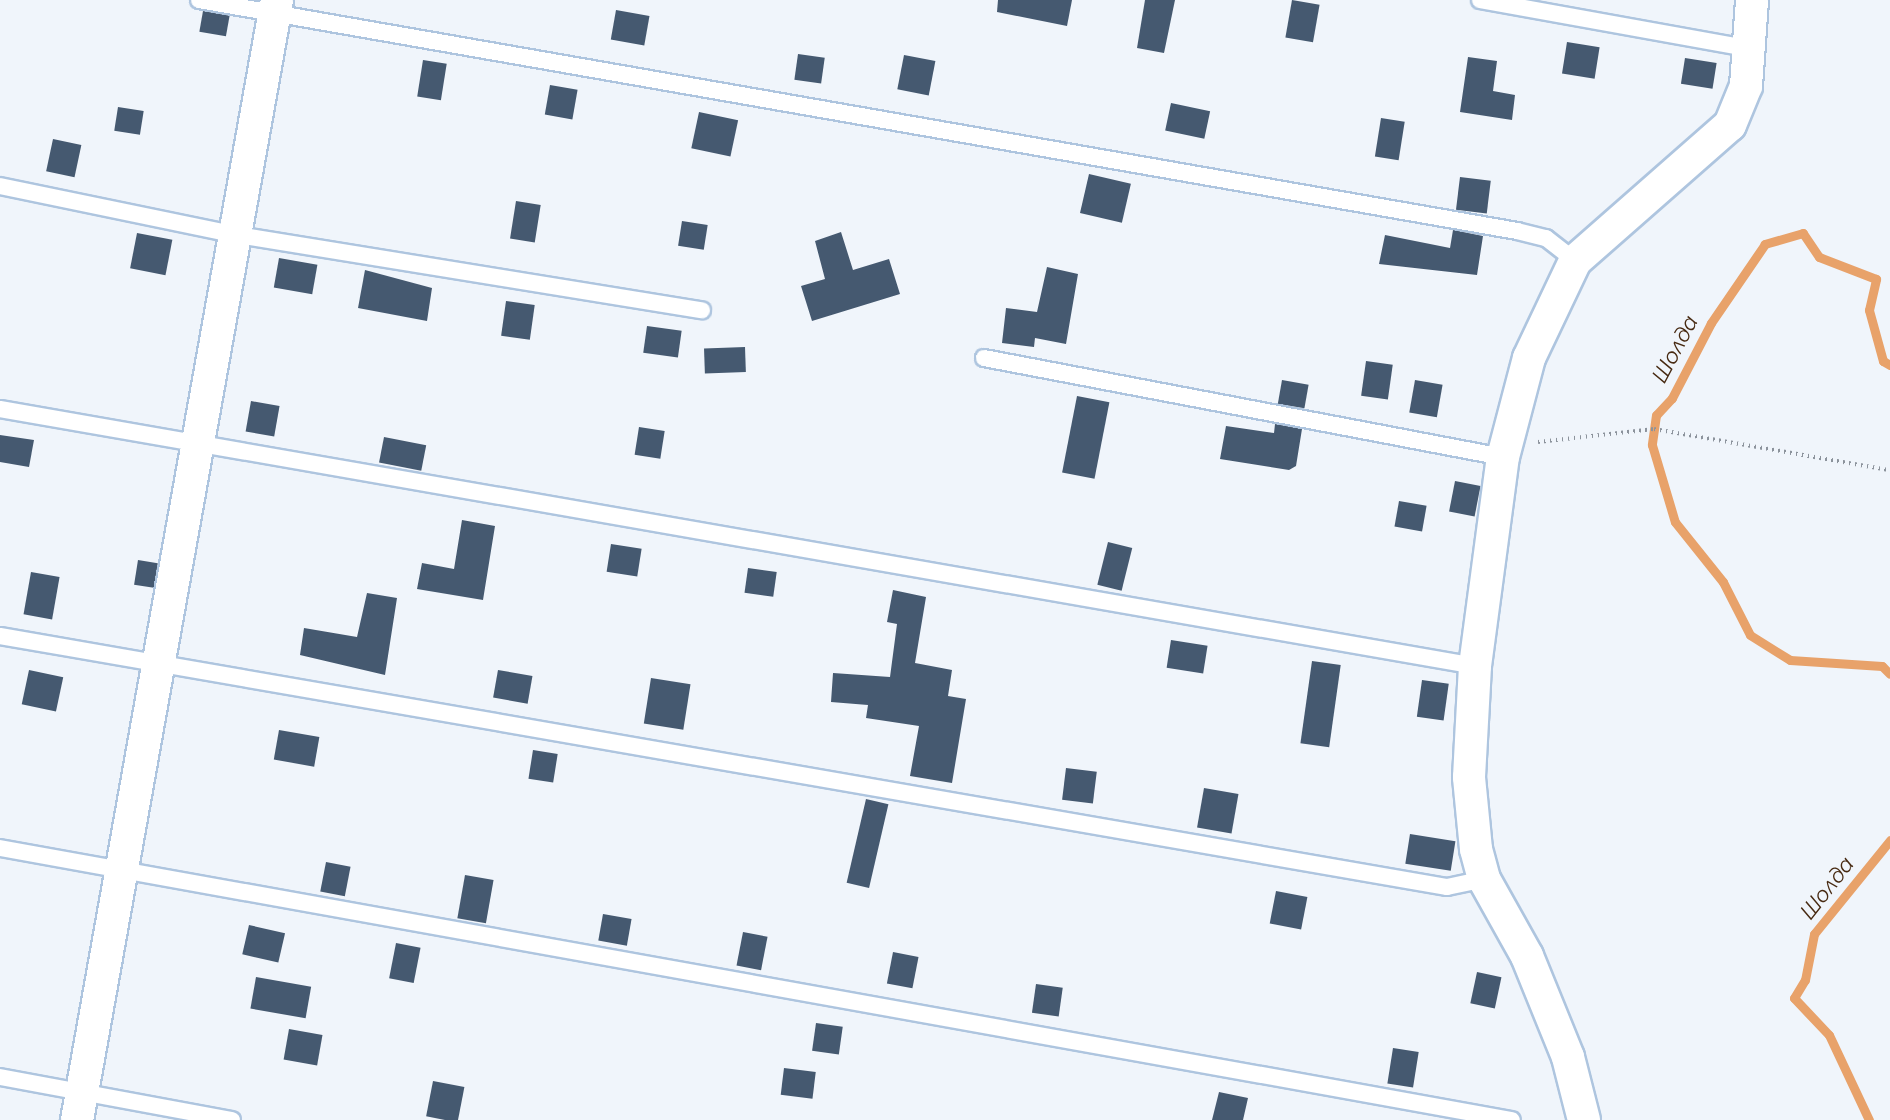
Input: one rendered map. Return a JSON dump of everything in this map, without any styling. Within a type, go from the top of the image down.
[{"type":"street","points":[[1584,1120],[1569,1057],[1527,956],[1484,879],[1469,777],[1474,666],[1504,451],[1529,358],[1575,261],[1730,124],[1746,86],[1752,49],[1752,0]]},
{"type":"street","points":[[80,1107],[276,8]]},
{"type":"lane","points":[[199,0],[276,8],[1517,231],[1546,238],[1575,261]]},
{"type":"lane","points":[[1480,0],[1752,49]]},
{"type":"lane","points":[[0,186],[237,235],[702,310]]},
{"type":"lane","points":[[984,358],[1504,451]]},
{"type":"lane","points":[[0,409],[199,447],[1474,666]]},
{"type":"lane","points":[[0,636],[1447,887],[1484,879]]},
{"type":"lane","points":[[0,848],[1512,1120]]},
{"type":"lane","points":[[0,1077],[80,1107],[232,1120]]},
{"type":"path","points":[[1504,451],[1654,429],[1890,470]]},
{"type":"building","points":[[998,0],[1072,0],[1067,26],[997,12]]},
{"type":"building","points":[[1145,0],[1175,0],[1164,53],[1137,48]]},
{"type":"building","points":[[1292,0],[1320,5],[1313,42],[1285,37]]},
{"type":"building","points":[[616,10],[649,16],[644,45],[611,40]]},
{"type":"building","points":[[203,11],[230,16],[226,36],[199,32]]},
{"type":"building","points":[[1567,42],[1600,47],[1595,79],[1562,74]]},
{"type":"building","points":[[798,54],[825,58],[821,84],[794,80]]},
{"type":"building","points":[[904,55],[935,61],[929,95],[897,89]]},
{"type":"building","points":[[1468,57],[1497,61],[1493,91],[1515,95],[1512,120],[1460,112]]},
{"type":"building","points":[[1685,58],[1717,63],[1713,89],[1681,84]]},
{"type":"building","points":[[423,60],[447,64],[441,100],[417,97]]},
{"type":"building","points":[[550,85],[578,90],[572,119],[545,115]]},
{"type":"building","points":[[1171,103],[1210,111],[1204,139],[1165,130]]},
{"type":"building","points":[[118,107],[144,111],[140,135],[114,131]]},
{"type":"building","points":[[699,112],[738,120],[730,157],[691,148]]},
{"type":"building","points":[[1381,118],[1405,122],[1399,160],[1375,157]]},
{"type":"building","points":[[53,139],[81,145],[75,177],[46,171]]},
{"type":"building","points":[[1089,174],[1131,184],[1122,223],[1080,213]]},
{"type":"building","points":[[1460,177],[1491,181],[1487,214],[1456,210]]},
{"type":"building","points":[[516,201],[541,205],[535,242],[510,239]]},
{"type":"building","points":[[682,221],[708,225],[704,250],[678,246]]},
{"type":"building","points":[[1453,230],[1483,236],[1477,275],[1379,264],[1385,235],[1450,248]]},
{"type":"building","points":[[841,232],[853,270],[889,259],[900,294],[812,321],[801,286],[825,279],[815,241]]},
{"type":"building","points":[[137,233],[172,240],[165,275],[130,268]]},
{"type":"building","points":[[279,258],[317,265],[312,294],[274,288]]},
{"type":"building","points":[[1047,267],[1078,274],[1066,344],[1035,338],[1034,347],[1002,343],[1006,308],[1037,312]]},
{"type":"building","points":[[365,270],[432,288],[427,321],[358,308]]},
{"type":"building","points":[[506,301],[535,305],[530,340],[501,336]]},
{"type":"building","points":[[647,326],[682,331],[678,358],[643,353]]},
{"type":"building","points":[[745,347],[746,372],[705,373],[704,348]]},
{"type":"building","points":[[1366,361],[1393,365],[1388,399],[1361,396]]},
{"type":"building","points":[[1282,380],[1309,385],[1304,408],[1278,404]]},
{"type":"building","points":[[1415,380],[1443,385],[1437,417],[1409,412]]},
{"type":"building","points":[[1077,396],[1109,402],[1095,479],[1062,473]]},
{"type":"building","points":[[251,401],[280,406],[274,437],[246,432]]},
{"type":"building","points":[[1275,424],[1302,429],[1296,466],[1289,470],[1220,459],[1226,426],[1274,433]]},
{"type":"building","points":[[639,427],[665,431],[660,459],[635,455]]},
{"type":"building","points":[[0,435],[34,440],[29,467],[0,462]]},
{"type":"building","points":[[384,437],[426,445],[421,471],[379,463]]},
{"type":"building","points":[[1455,481],[1481,486],[1475,516],[1449,511]]},
{"type":"building","points":[[1399,501],[1427,506],[1422,531],[1394,527]]},
{"type":"building","points":[[462,520],[495,526],[483,600],[417,589],[422,563],[454,569]]},
{"type":"building","points":[[1108,542],[1132,548],[1122,591],[1097,585]]},
{"type":"building","points":[[611,544],[642,549],[637,577],[607,572]]},
{"type":"building","points":[[138,560],[158,563],[154,588],[134,585]]},
{"type":"building","points":[[748,568],[777,572],[773,597],[745,593]]},
{"type":"building","points":[[31,572],[60,577],[52,619],[24,614]]},
{"type":"building","points":[[893,590],[926,597],[915,663],[952,670],[948,696],[966,699],[952,783],[910,776],[919,726],[866,718],[868,705],[831,702],[833,673],[890,677],[897,624],[887,622]]},
{"type":"building","points":[[367,593],[397,598],[385,675],[300,655],[304,628],[357,637]]},
{"type":"building","points":[[1171,640],[1208,646],[1203,673],[1167,668]]},
{"type":"building","points":[[1312,661],[1341,665],[1329,747],[1300,743]]},
{"type":"building","points":[[29,670],[63,677],[56,712],[22,704]]},
{"type":"building","points":[[498,670],[532,676],[528,704],[493,698]]},
{"type":"building","points":[[651,678],[691,684],[683,730],[644,723]]},
{"type":"building","points":[[1422,680],[1449,684],[1444,720],[1417,717]]},
{"type":"building","points":[[279,730],[319,737],[314,767],[274,760]]},
{"type":"building","points":[[533,750],[558,754],[553,783],[528,779]]},
{"type":"building","points":[[1066,768],[1097,772],[1093,804],[1062,800]]},
{"type":"building","points":[[1204,788],[1238,794],[1232,833],[1197,827]]},
{"type":"building","points":[[866,799],[888,804],[869,888],[847,883]]},
{"type":"building","points":[[1410,834],[1455,841],[1451,871],[1405,864]]},
{"type":"building","points":[[326,862],[351,867],[345,896],[320,891]]},
{"type":"building","points":[[465,875],[494,880],[486,923],[457,918]]},
{"type":"building","points":[[1276,891],[1307,897],[1301,929],[1270,923]]},
{"type":"building","points":[[603,914],[632,919],[627,946],[598,941]]},
{"type":"building","points":[[249,925],[285,933],[278,963],[242,954]]},
{"type":"building","points":[[743,932],[768,937],[761,970],[737,965]]},
{"type":"building","points":[[396,943],[421,948],[414,983],[389,978]]},
{"type":"building","points":[[893,952],[919,957],[912,988],[887,983]]},
{"type":"building","points":[[1477,972],[1501,977],[1495,1008],[1470,1003]]},
{"type":"building","points":[[256,977],[311,987],[306,1018],[250,1009]]},
{"type":"building","points":[[1036,984],[1063,988],[1059,1016],[1032,1013]]},
{"type":"building","points":[[816,1023],[843,1027],[839,1054],[812,1051]]},
{"type":"building","points":[[289,1029],[322,1035],[317,1065],[284,1060]]},
{"type":"building","points":[[1393,1048],[1419,1052],[1413,1088],[1387,1084]]},
{"type":"building","points":[[784,1068],[816,1072],[812,1099],[781,1095]]},
{"type":"building","points":[[433,1081],[464,1087],[458,1120],[426,1116]]},
{"type":"building","points":[[1219,1092],[1248,1098],[1243,1120],[1212,1120]]},
{"type":"waterway","name":"Шолда","points":[[1890,365],[1883,361],[1869,310],[1876,279],[1819,257],[1803,233],[1765,244],[1711,323],[1672,398],[1656,415],[1652,445],[1675,522],[1723,582],[1750,635],[1790,660],[1882,666],[1890,674]]},
{"type":"waterway","name":"Шолда","points":[[1869,1120],[1829,1035],[1794,998],[1805,980],[1814,934],[1890,840]]}]
